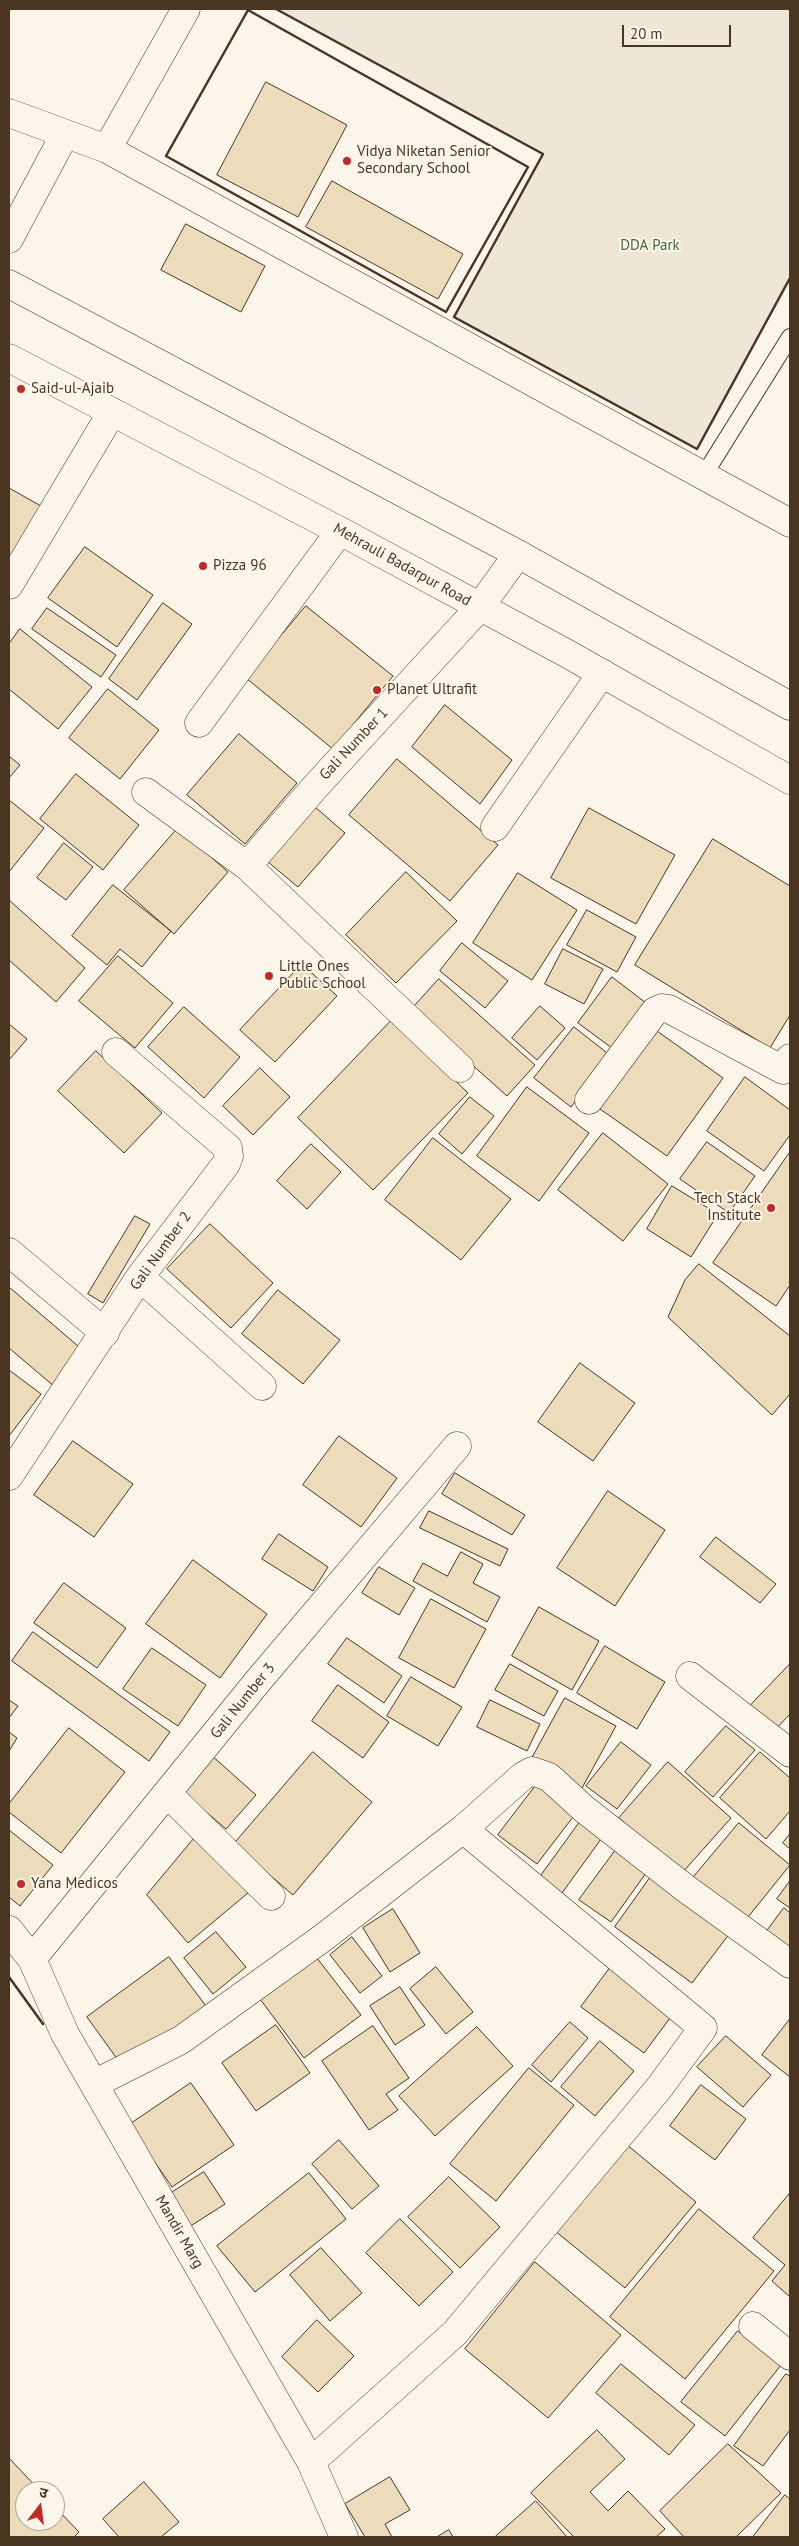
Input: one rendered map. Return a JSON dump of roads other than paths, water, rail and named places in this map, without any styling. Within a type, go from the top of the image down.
[{"type":"street","points":[[107,150],[186,9]]},
{"type":"street","points":[[9,113],[107,150],[790,523]]},
{"type":"street","points":[[9,239],[65,134]]},
{"type":"street","points":[[9,284],[518,554],[790,706]]},
{"type":"street","name":"Mehrauli Badarpur Road","points":[[9,358],[340,531],[602,673],[790,780]]},
{"type":"street","points":[[9,585],[112,412]]},
{"type":"street","points":[[199,723],[340,531]]},
{"type":"street","name":"Gali Number 1","points":[[247,866],[315,787],[479,608],[518,554]]},
{"type":"street","points":[[495,826],[602,673]]},
{"type":"street","points":[[146,792],[247,866],[460,1068]]},
{"type":"street","points":[[589,1100],[655,1011],[662,1008],[669,1009],[788,1067]]},
{"type":"street","name":"Gali Number 2","points":[[9,1476],[105,1333],[140,1277],[226,1164],[229,1156],[228,1148],[116,1052]]},
{"type":"street","points":[[9,1252],[105,1333]]},
{"type":"street","points":[[140,1277],[262,1386]]},
{"type":"street","name":"Gali Number 3","points":[[32,1959],[258,1681],[457,1446]]},
{"type":"street","points":[[690,1676],[790,1753]]},
{"type":"street","points":[[94,2084],[180,2040],[324,1937],[462,1829],[517,1784],[523,1776],[532,1771],[550,1777],[584,1810],[685,1888],[790,1964]]},
{"type":"street","points":[[167,1793],[271,1896]]},
{"type":"street","points":[[311,2462],[455,2334],[658,2088],[703,2028],[462,1829]]},
{"type":"street","name":"Mandir Marg","points":[[9,1930],[32,1959],[65,2034],[311,2462],[344,2537]]},
{"type":"street","points":[[753,2326],[790,2356]]},
{"type":"lane","points":[[704,475],[790,337]]},
{"type":"place","name":"Vidya Niketan Senior Secondary School","points":[[347,161]]},
{"type":"place","name":"Said-ul-Ajaib","points":[[21,389]]},
{"type":"place","name":"Pizza 96","points":[[203,566]]},
{"type":"place","name":"Planet Ultrafit","points":[[377,690]]},
{"type":"place","name":"Little Ones Public School","points":[[269,976]]},
{"type":"place","name":"Tech Stack Institute","points":[[771,1208]]},
{"type":"place","name":"Yana Medicos","points":[[21,1884]]},
{"type":"park label","name":"DDA Park","points":[[650,246]]}]
